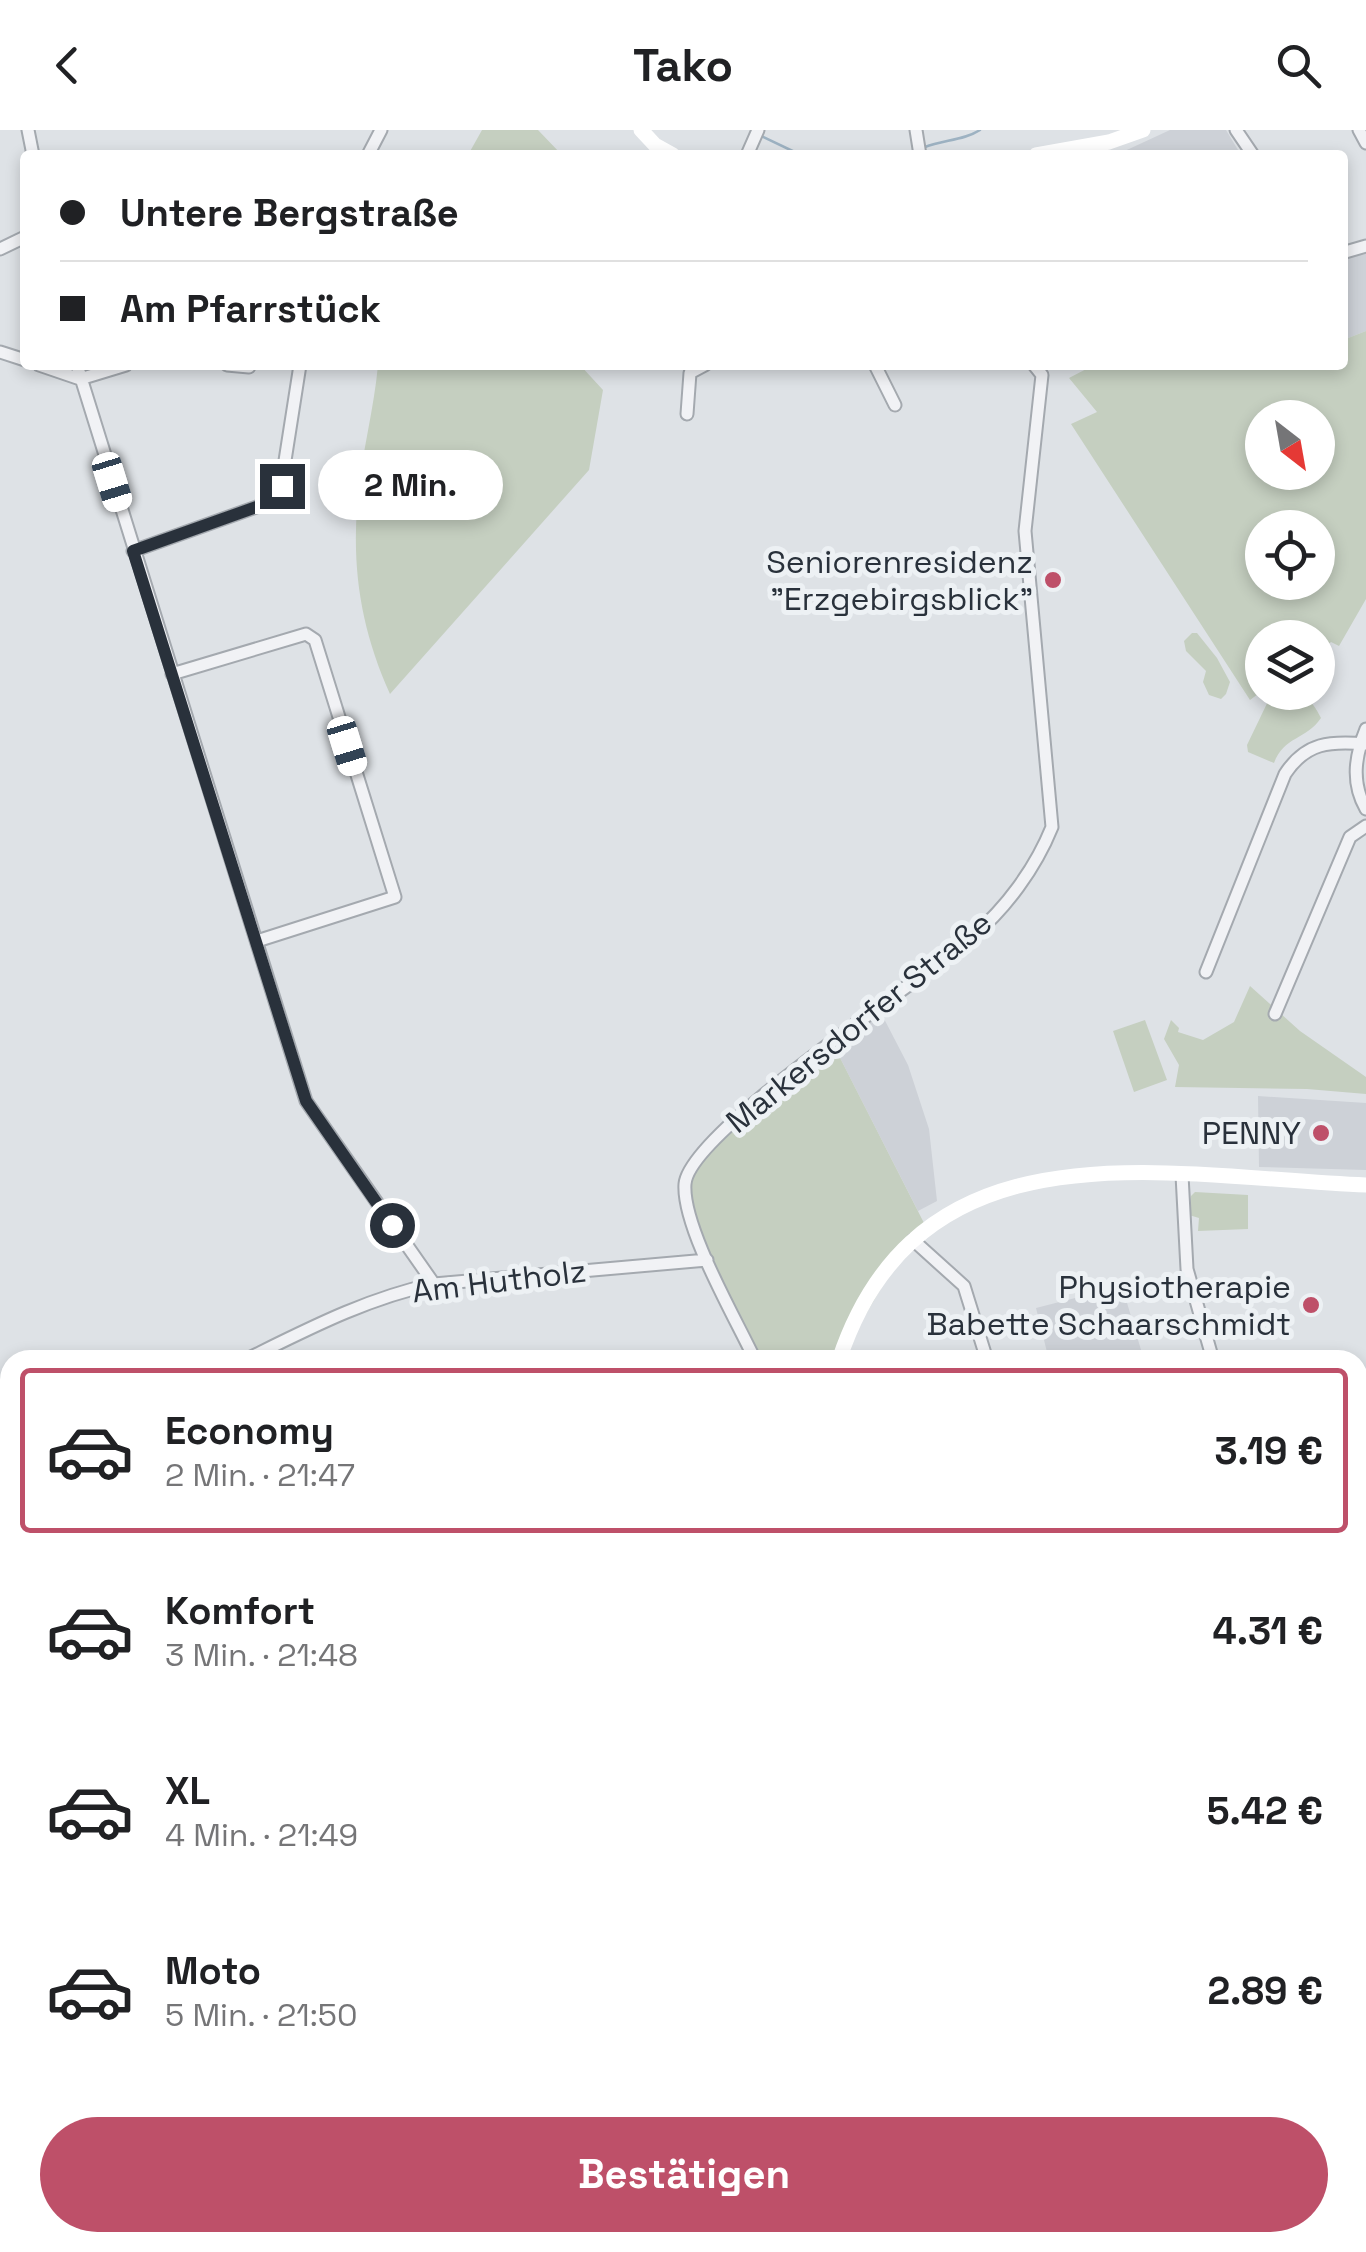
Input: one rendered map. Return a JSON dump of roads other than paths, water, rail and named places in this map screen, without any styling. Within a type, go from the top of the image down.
[{"type":"main road","points":[[641,130],[664,150]]},
{"type":"main road","points":[[1053,150],[1093,138],[1143,130]]},
{"type":"main road","points":[[844,1350],[858,1310],[881,1273],[913,1240],[963,1205],[1036,1180],[1080,1174],[1182,1175],[1366,1186]]},
{"type":"street","points":[[1359,130],[1366,143]]},
{"type":"street","points":[[54,370],[80,379],[110,370]]},
{"type":"street","points":[[78,370],[306,1101],[328,1138],[434,1284]]},
{"type":"street","points":[[133,551],[276,500],[282,486],[299,370]]},
{"type":"street","points":[[687,414],[690,373],[696,370]]},
{"type":"street","points":[[878,370],[895,405]]},
{"type":"street","name":"Markersdorfer Straße","points":[[751,1350],[690,1214],[685,1188],[688,1170],[697,1156],[842,1033],[972,937],[1021,884],[1052,827],[1025,531],[1038,370]]},
{"type":"street","points":[[172,674],[306,634],[315,640],[395,897],[257,940]]},
{"type":"street","points":[[1366,729],[1355,777],[1366,809]]},
{"type":"street","points":[[1206,972],[1294,760],[1315,745],[1363,743]]},
{"type":"street","points":[[1275,1014],[1350,838],[1366,826]]},
{"type":"street","points":[[1182,1175],[1187,1270],[1209,1350]]},
{"type":"street","points":[[913,1240],[964,1286],[984,1350]]},
{"type":"street","name":"Am Hutholz","points":[[265,1350],[352,1310],[434,1284],[708,1260]]},
{"type":"waterway","points":[[925,147],[980,130]]},
{"type":"waterway","points":[[761,136],[790,150]]},
{"type":"place","name":"Seniorenresidenz \"Erzgebirgsblick\"","points":[[1053,580]]},
{"type":"place","name":"PENNY","points":[[1321,1133]]},
{"type":"place","name":"Physiotherapie Babette Schaarschmidt","points":[[1311,1305]]}]
